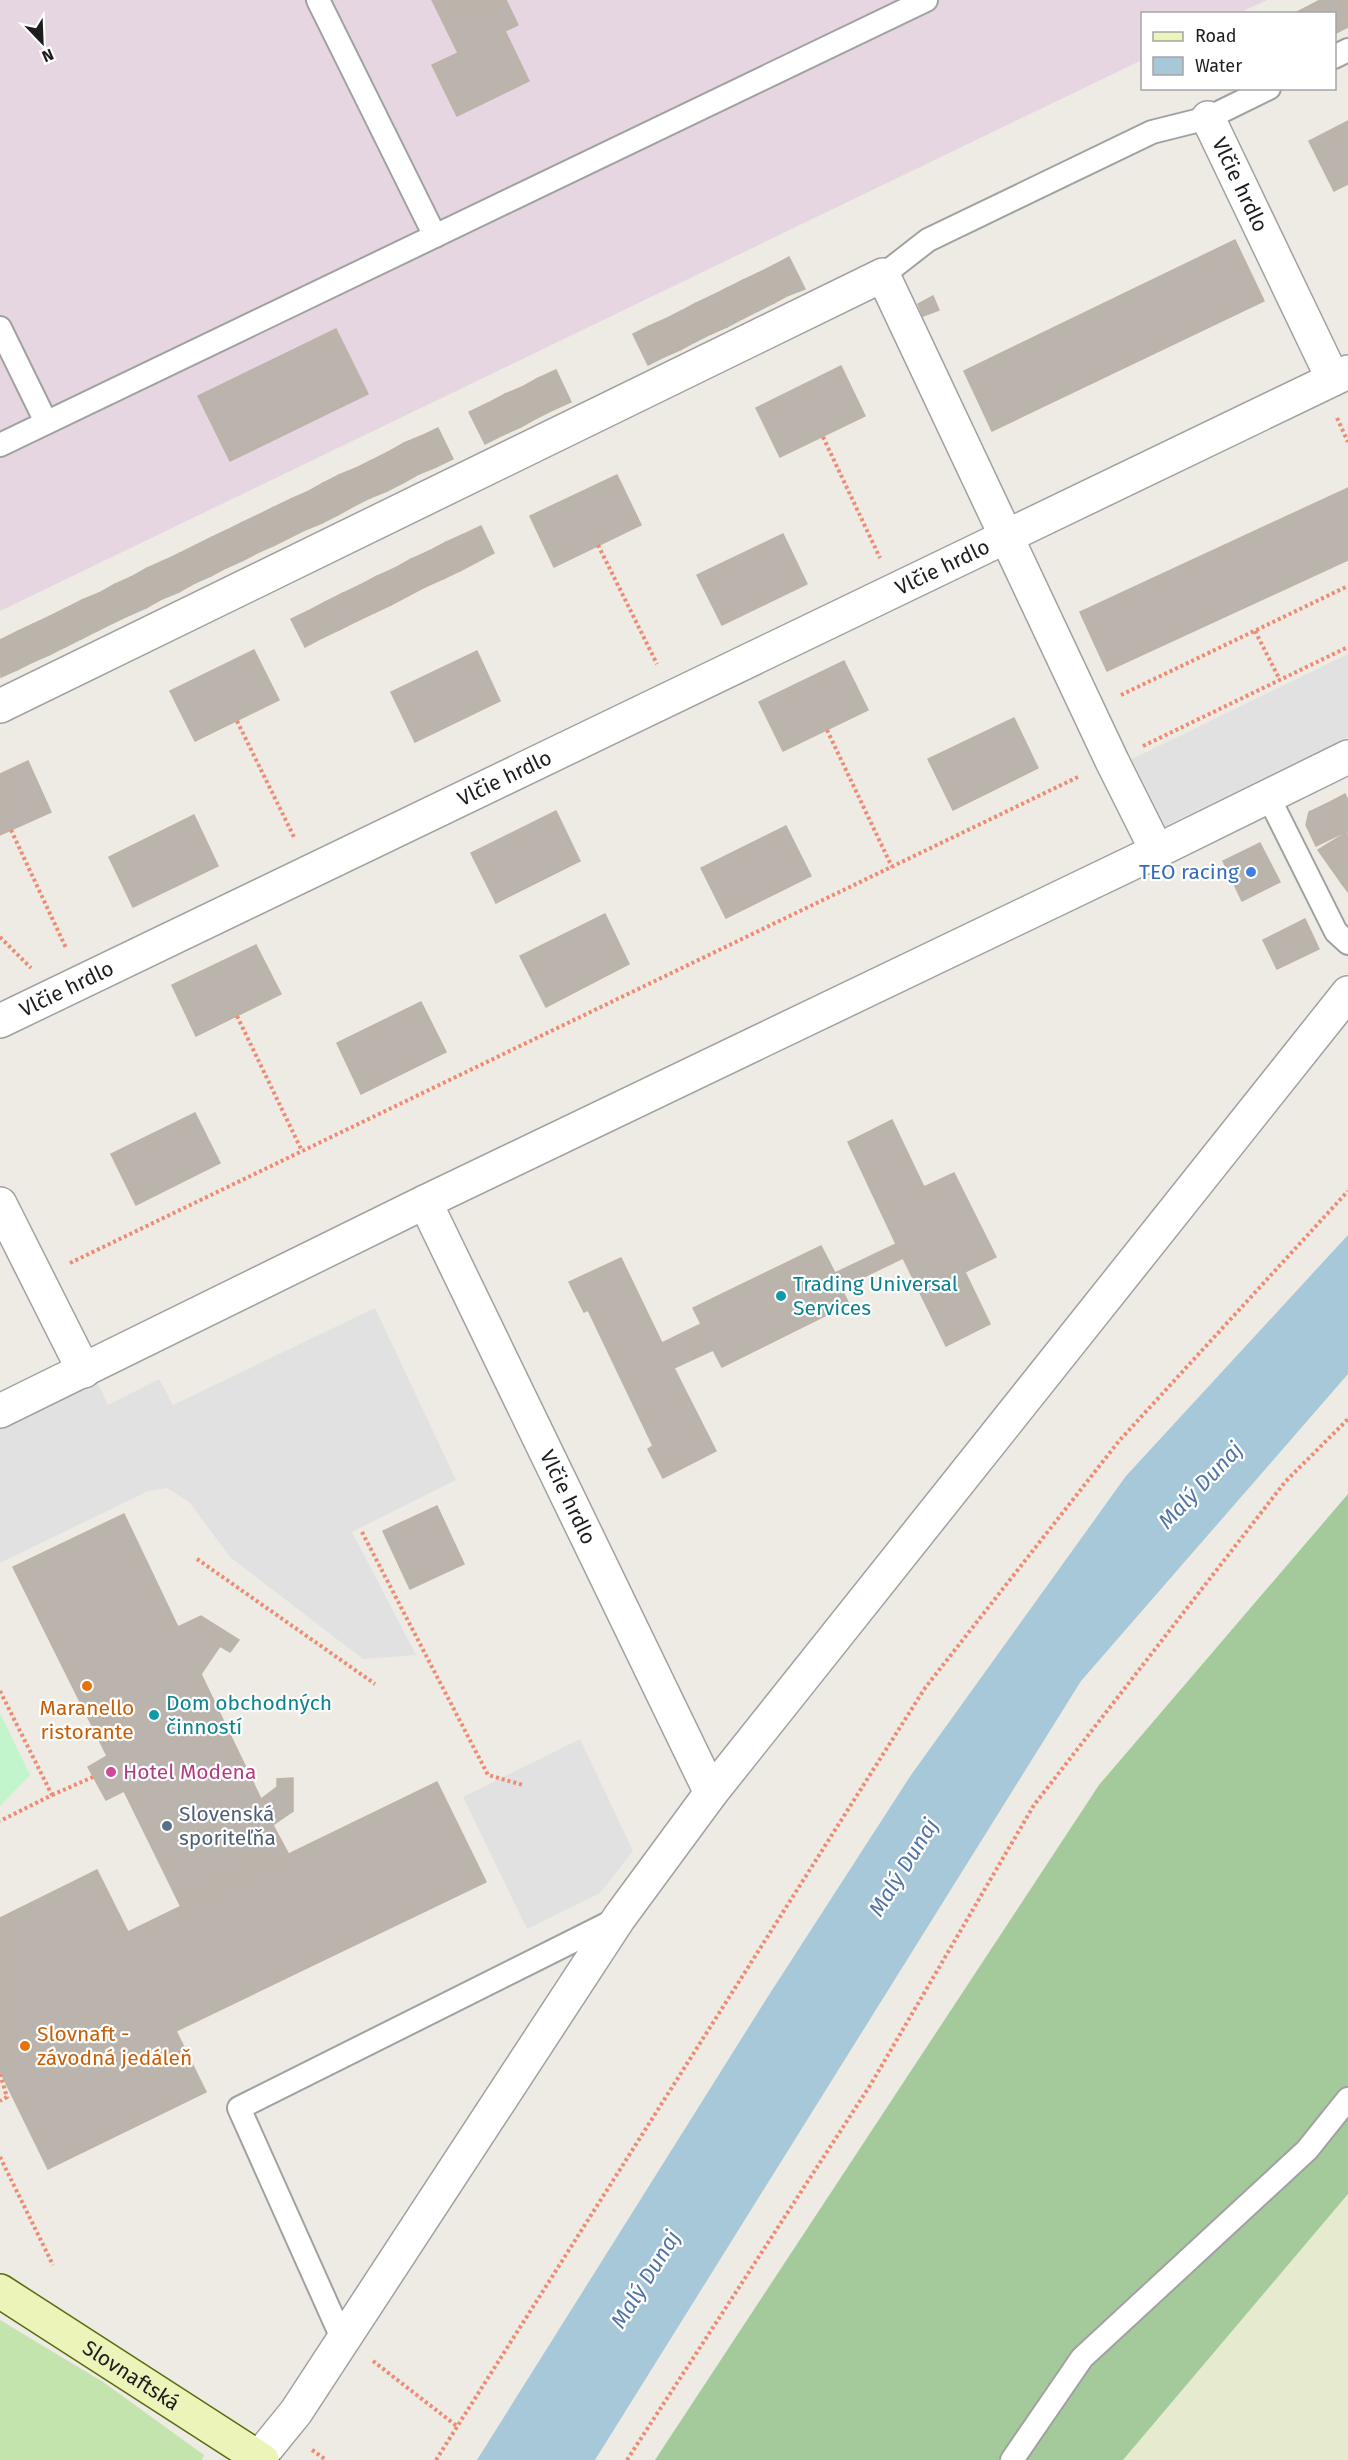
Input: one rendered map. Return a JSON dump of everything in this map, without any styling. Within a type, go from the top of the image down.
[{"type":"main road","name":"Slovnaftská","points":[[0,2291],[259,2459]]},
{"type":"street","name":"Vlčie hrdlo","points":[[0,1021],[1341,375],[1208,118]]},
{"type":"street","name":"Vlčie hrdlo","points":[[0,706],[883,275],[1088,711],[1157,851]]},
{"type":"street","points":[[0,1411],[425,1202],[1348,757]]},
{"type":"street","points":[[259,2459],[296,2412],[354,2347],[619,1918],[711,1792],[1348,993]]},
{"type":"street","name":"Vlčie hrdlo","points":[[425,1202],[711,1792]]},
{"type":"street","points":[[0,1204],[84,1371]]},
{"type":"lane","points":[[318,0],[435,236]]},
{"type":"lane","points":[[0,445],[926,0]]},
{"type":"lane","name":"Vlčie hrdlo","points":[[883,275],[928,240],[950,229],[1152,132],[1208,118],[1265,90]]},
{"type":"lane","points":[[0,328],[46,422]]},
{"type":"lane","points":[[1269,796],[1336,932],[1348,943]]},
{"type":"lane","points":[[354,2347],[239,2108],[619,1918]]},
{"type":"lane","points":[[1012,2460],[1082,2358],[1307,2150],[1348,2099]]},
{"type":"path","points":[[823,437],[895,591]]},
{"type":"path","points":[[598,545],[674,697]]},
{"type":"path","points":[[1088,711],[1348,586]]},
{"type":"path","points":[[1256,631],[1280,680]]},
{"type":"path","points":[[37,1279],[1348,647]]},
{"type":"path","points":[[237,721],[311,872]]},
{"type":"path","points":[[826,730],[892,867]]},
{"type":"path","points":[[11,830],[81,982]]},
{"type":"path","points":[[237,1016],[302,1151]]},
{"type":"path","points":[[436,2460],[925,1689],[1119,1441],[1348,1191]]},
{"type":"path","points":[[627,2460],[872,2084],[1034,1805],[1285,1482],[1348,1419]]},
{"type":"path","points":[[362,1532],[488,1775],[522,1785]]},
{"type":"path","points":[[197,1559],[375,1684]]},
{"type":"path","points":[[0,1691],[52,1795]]},
{"type":"path","points":[[0,1821],[93,1777]]},
{"type":"path","points":[[0,2074],[7,2097],[0,2101]]},
{"type":"path","points":[[0,2157],[53,2265]]},
{"type":"path","points":[[354,2347],[399,2379],[458,2427]]},
{"type":"shaded area","points":[[0,0],[1267,0],[1241,12],[1141,12],[1141,60],[0,611]]},
{"type":"shaded area","points":[[1348,654],[1348,737],[1165,826],[1132,759]]},
{"type":"shaded area","points":[[375,1308],[456,1480],[352,1532],[416,1655],[363,1659],[230,1557],[189,1502],[167,1488],[148,1491],[0,1563],[0,1424],[95,1378],[108,1405],[159,1379],[173,1405]]},
{"type":"shaded area","points":[[580,1739],[633,1851],[600,1893],[527,1929],[463,1797]]},
{"type":"green space","points":[[1348,1494],[1348,2194],[1123,2460],[655,2460],[1099,1785]]},
{"type":"green space","points":[[0,1713],[30,1775],[0,1806]]},
{"type":"green space","points":[[1348,2194],[1348,2460],[1123,2460]]},
{"type":"green space","points":[[0,2320],[103,2382],[204,2455],[202,2460],[0,2460]]},
{"type":"water","name":"Malý Dunaj","points":[[1348,1235],[1348,1374],[1081,1681],[595,2460],[477,2460],[767,1998],[911,1775],[1126,1476]]},
{"type":"building","points":[[432,0],[506,0],[518,25],[505,31],[529,81],[457,116],[432,65],[458,53]]},
{"type":"building","points":[[1320,0],[1339,0],[1348,19],[1348,27],[1336,33],[1336,12],[1326,12]]},
{"type":"building","points":[[1320,0],[1326,12],[1307,12],[1305,8]]},
{"type":"building","points":[[1339,0],[1348,0],[1348,19]]},
{"type":"building","points":[[1348,121],[1348,184],[1334,191],[1309,141]]},
{"type":"building","points":[[1235,240],[1264,301],[992,431],[964,371]]},
{"type":"building","points":[[789,257],[805,289],[789,295],[774,265]]},
{"type":"building","points":[[774,265],[789,295],[774,303],[758,273]]},
{"type":"building","points":[[758,273],[774,303],[758,311],[743,280]]},
{"type":"building","points":[[743,280],[758,311],[742,319],[727,288]]},
{"type":"building","points":[[727,288],[742,319],[727,327],[711,296]]},
{"type":"building","points":[[711,296],[727,327],[711,334],[696,303]]},
{"type":"building","points":[[933,296],[939,310],[923,316],[918,304]]},
{"type":"building","points":[[696,303],[711,334],[695,342],[681,311]]},
{"type":"building","points":[[681,311],[695,342],[680,350],[665,319]]},
{"type":"building","points":[[665,319],[680,350],[664,357],[649,326]]},
{"type":"building","points":[[649,326],[664,357],[648,365],[633,334]]},
{"type":"building","points":[[336,329],[368,394],[230,461],[198,396]]},
{"type":"building","points":[[841,366],[865,416],[780,457],[756,408]]},
{"type":"building","points":[[556,370],[571,402],[553,410],[538,378]]},
{"type":"building","points":[[538,378],[553,410],[537,418],[522,387]]},
{"type":"building","points":[[522,387],[537,418],[521,427],[505,394]]},
{"type":"building","points":[[505,394],[521,427],[503,435],[488,403]]},
{"type":"building","points":[[488,403],[503,435],[485,444],[469,412]]},
{"type":"building","points":[[438,428],[453,459],[436,467],[421,436]]},
{"type":"building","points":[[421,436],[436,467],[419,474],[404,443]]},
{"type":"building","points":[[404,443],[419,474],[403,483],[388,452]]},
{"type":"building","points":[[388,452],[403,483],[387,491],[372,460]]},
{"type":"building","points":[[372,460],[387,491],[370,498],[356,468]]},
{"type":"building","points":[[356,468],[370,498],[354,506],[339,475]]},
{"type":"building","points":[[339,475],[354,506],[338,515],[323,483]]},
{"type":"building","points":[[617,475],[641,525],[554,567],[530,516]]},
{"type":"building","points":[[323,483],[338,515],[322,523],[307,492]]},
{"type":"building","points":[[1348,488],[1348,560],[1107,671],[1080,612]]},
{"type":"building","points":[[307,492],[322,523],[305,530],[291,499]]},
{"type":"building","points":[[291,499],[305,530],[289,538],[274,507]]},
{"type":"building","points":[[274,507],[289,538],[273,546],[258,515]]},
{"type":"building","points":[[258,515],[273,546],[257,553],[243,522]]},
{"type":"building","points":[[243,522],[257,553],[242,561],[227,530]]},
{"type":"building","points":[[481,526],[494,553],[477,562],[464,534]]},
{"type":"building","points":[[227,530],[242,561],[226,568],[212,537]]},
{"type":"building","points":[[464,534],[477,562],[460,571],[446,542]]},
{"type":"building","points":[[783,534],[807,584],[722,625],[697,575]]},
{"type":"building","points":[[212,537],[226,568],[211,576],[196,545]]},
{"type":"building","points":[[446,542],[460,571],[443,579],[429,551]]},
{"type":"building","points":[[196,545],[211,576],[195,583],[180,553]]},
{"type":"building","points":[[429,551],[443,579],[425,587],[411,559]]},
{"type":"building","points":[[180,553],[195,583],[179,592],[165,560]]},
{"type":"building","points":[[411,559],[425,587],[408,596],[395,568]]},
{"type":"building","points":[[165,560],[179,592],[162,599],[147,568]]},
{"type":"building","points":[[147,568],[162,599],[146,608],[131,577]]},
{"type":"building","points":[[395,568],[408,596],[391,605],[377,576]]},
{"type":"building","points":[[377,576],[391,605],[374,613],[360,585]]},
{"type":"building","points":[[131,577],[146,608],[130,615],[115,584]]},
{"type":"building","points":[[115,584],[130,615],[113,623],[99,593]]},
{"type":"building","points":[[360,585],[374,613],[357,621],[343,593]]},
{"type":"building","points":[[99,593],[113,623],[97,631],[82,600]]},
{"type":"building","points":[[343,593],[357,621],[339,630],[325,602]]},
{"type":"building","points":[[82,600],[97,631],[81,639],[66,608]]},
{"type":"building","points":[[325,602],[339,630],[322,638],[308,611]]},
{"type":"building","points":[[66,608],[81,639],[65,647],[50,616]]},
{"type":"building","points":[[308,611],[322,638],[305,647],[291,619]]},
{"type":"building","points":[[50,616],[65,647],[49,655],[33,624]]},
{"type":"building","points":[[33,624],[49,655],[33,662],[18,631]]},
{"type":"building","points":[[18,631],[33,662],[17,670],[2,639]]},
{"type":"building","points":[[2,639],[17,670],[1,677],[0,640]]},
{"type":"building","points":[[254,650],[279,700],[195,741],[170,691]]},
{"type":"building","points":[[477,651],[500,701],[415,742],[391,692]]},
{"type":"building","points":[[844,661],[868,710],[783,751],[759,702]]},
{"type":"building","points":[[1014,718],[1038,768],[953,810],[928,759]]},
{"type":"building","points":[[28,761],[51,812],[0,835],[0,774]]},
{"type":"building","points":[[1345,794],[1348,800],[1348,831],[1341,834],[1326,804]]},
{"type":"building","points":[[1326,804],[1341,834],[1316,846],[1306,825],[1309,812]]},
{"type":"building","points":[[556,811],[580,861],[496,903],[471,853]]},
{"type":"building","points":[[194,815],[218,866],[133,907],[109,857]]},
{"type":"building","points":[[786,826],[811,876],[726,918],[701,868]]},
{"type":"building","points":[[1347,832],[1348,855],[1330,867],[1318,850]]},
{"type":"building","name":"TEO racing","points":[[1260,843],[1280,882],[1242,901],[1223,861]]},
{"type":"building","points":[[1348,855],[1348,880],[1342,884],[1330,867]]},
{"type":"building","points":[[1348,880],[1348,892],[1342,884]]},
{"type":"building","points":[[605,914],[629,964],[546,1007],[520,956]]},
{"type":"building","points":[[1305,919],[1319,949],[1277,969],[1263,940]]},
{"type":"building","points":[[256,945],[281,994],[196,1036],[172,985]]},
{"type":"building","points":[[421,1002],[446,1052],[361,1094],[337,1043]]},
{"type":"building","points":[[195,1113],[220,1163],[136,1205],[111,1154]]},
{"type":"building","name":"Trading Universal Services","points":[[892,1120],[924,1187],[954,1173],[996,1257],[965,1272],[990,1324],[946,1346],[903,1258],[841,1288],[849,1304],[722,1367],[713,1350],[674,1368],[716,1451],[663,1478],[648,1449],[653,1446],[588,1310],[584,1312],[569,1282],[621,1258],[662,1343],[701,1324],[693,1308],[821,1246],[835,1273],[896,1244],[848,1142]]},
{"type":"building","points":[[437,1506],[464,1564],[410,1589],[383,1531]]},
{"type":"building","name":"Dom obchodných činností","points":[[124,1514],[178,1627],[201,1616],[239,1640],[230,1652],[220,1646],[201,1674],[261,1799],[277,1787],[277,1779],[293,1778],[293,1811],[273,1825],[289,1855],[181,1907],[124,1791],[106,1800],[88,1767],[107,1756],[13,1567]]},
{"type":"building","points":[[437,1782],[486,1882],[176,2031],[206,2092],[48,2169],[0,2071],[0,1918],[97,1870],[128,1932]]},
{"type":"place","name":"TEO racing","points":[[1251,872]]},
{"type":"place","name":"Trading Universal Services","points":[[781,1296]]},
{"type":"place","name":"Maranello ristorante","points":[[87,1686]]},
{"type":"place","name":"Dom obchodných činností","points":[[154,1715]]},
{"type":"place","name":"Hotel Modena","points":[[111,1772]]},
{"type":"place","name":"Slovenská sporiteľňa","points":[[167,1826]]},
{"type":"place","name":"Slovnaft - závodná jedáleň","points":[[25,2046]]}]
